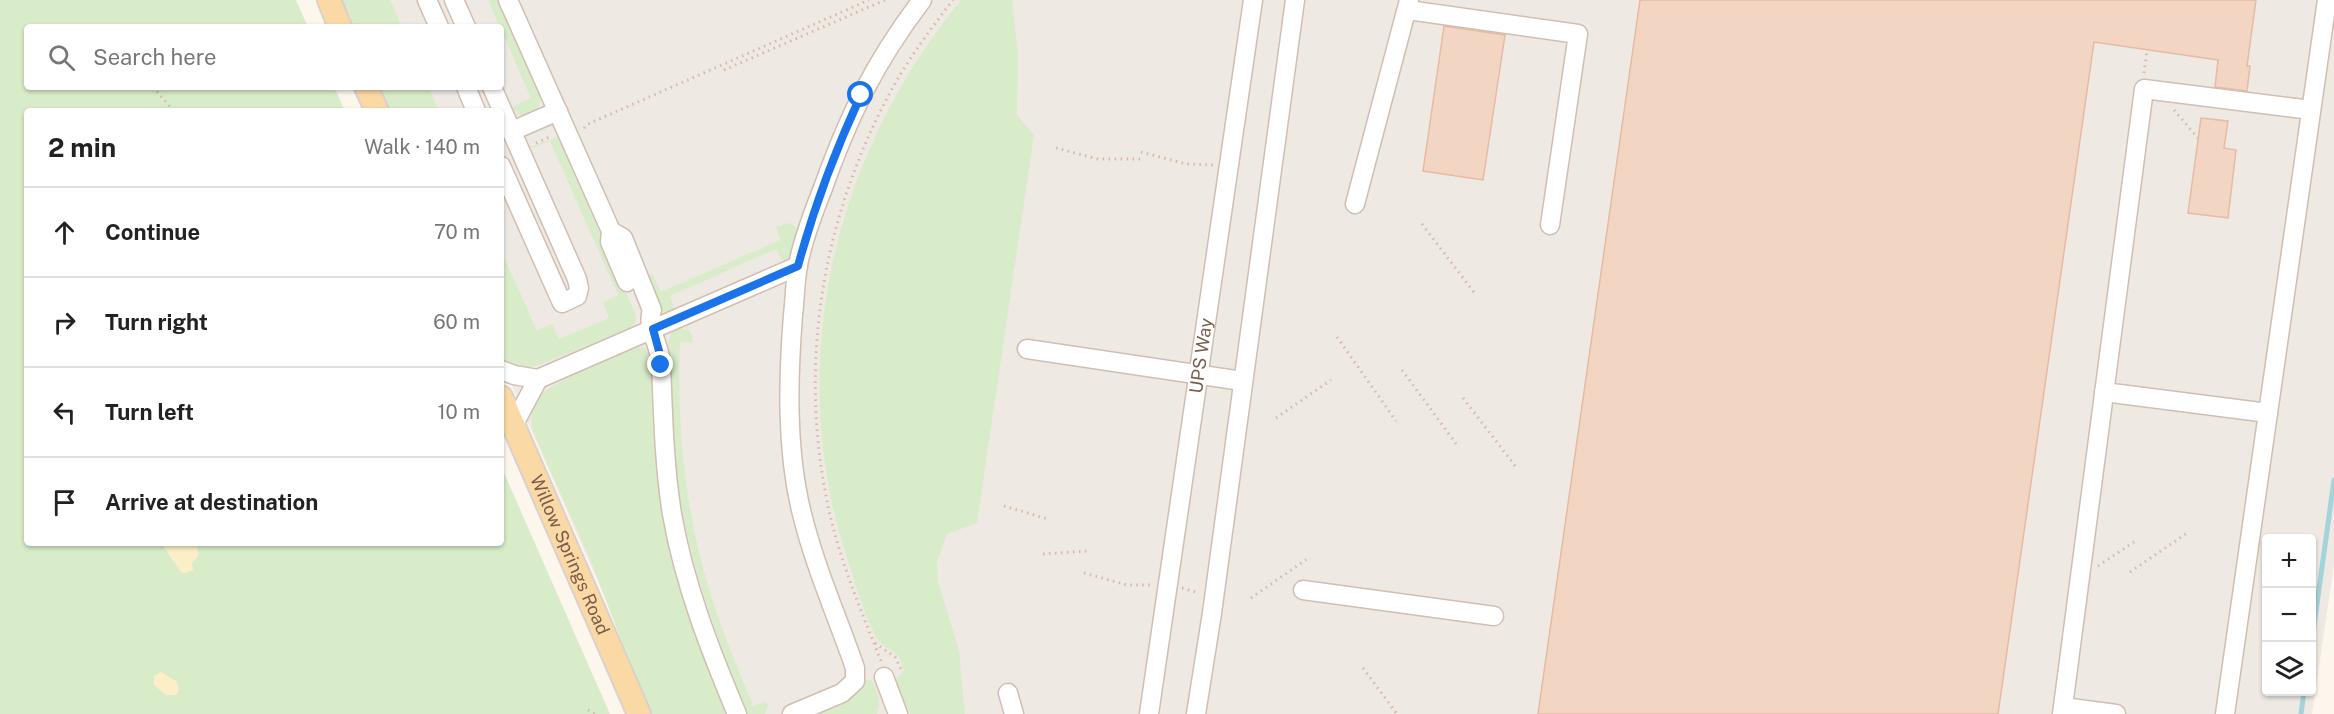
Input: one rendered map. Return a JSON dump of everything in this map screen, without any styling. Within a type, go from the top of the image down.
[{"type":"main road","points":[[329,0],[339,24]]},
{"type":"main road","points":[[367,90],[376,108]]},
{"type":"main road","name":"Willow Springs Road","points":[[504,404],[639,714]]},
{"type":"lane","points":[[427,0],[438,24]]},
{"type":"lane","points":[[454,0],[465,24]]},
{"type":"lane","points":[[508,0],[611,231],[622,238],[652,310],[651,323],[660,358],[664,447],[676,534],[695,605],[737,714]]},
{"type":"lane","points":[[792,714],[842,693],[855,681],[855,668],[814,558],[800,501],[791,439],[789,382],[798,266],[810,222],[836,152],[861,95],[887,48],[922,0]]},
{"type":"lane","name":"UPS Way","points":[[1149,714],[1253,0]]},
{"type":"lane","points":[[1196,714],[1212,613],[1295,0]]},
{"type":"lane","points":[[2225,714],[2327,0]]},
{"type":"lane","points":[[1355,204],[1408,5],[1578,34],[1551,225]]},
{"type":"lane","points":[[2116,714],[2063,711],[2144,89],[2311,110]]},
{"type":"lane","points":[[467,90],[475,108]]},
{"type":"lane","points":[[493,90],[502,108]]},
{"type":"lane","points":[[512,131],[558,111]]},
{"type":"lane","points":[[504,113],[577,279],[579,288],[577,297],[562,303],[504,173]]},
{"type":"lane","points":[[528,226],[550,216]]},
{"type":"lane","points":[[513,426],[538,379],[651,323],[798,266]]},
{"type":"lane","points":[[1027,349],[1242,381]]},
{"type":"lane","points":[[504,371],[538,379]]},
{"type":"lane","points":[[2104,392],[2268,413]]},
{"type":"lane","points":[[1303,590],[1494,616]]},
{"type":"lane","points":[[884,677],[898,714]]},
{"type":"lane","points":[[1008,693],[1014,714]]},
{"type":"path","points":[[529,145],[551,136],[576,132],[588,124],[869,0]]},
{"type":"path","points":[[724,70],[885,0]]},
{"type":"path","points":[[884,677],[884,667],[853,591],[830,516],[817,425],[814,368],[824,278],[853,171],[897,80],[927,33],[953,0]]},
{"type":"path","points":[[156,90],[171,108]]},
{"type":"path","points":[[1056,148],[1098,159],[1140,159]]},
{"type":"path","points":[[1141,152],[1186,164],[1229,165]]},
{"type":"path","points":[[1422,224],[1476,295]]},
{"type":"path","points":[[1337,337],[1396,421]]},
{"type":"path","points":[[1402,370],[1457,445]]},
{"type":"path","points":[[1276,418],[1331,380]]},
{"type":"path","points":[[1463,398],[1516,467]]},
{"type":"path","points":[[1004,506],[1048,519]]},
{"type":"path","points":[[2130,572],[2187,533]]},
{"type":"path","points":[[2080,577],[2134,542]]},
{"type":"path","points":[[1043,554],[1087,551]]},
{"type":"path","points":[[1251,598],[1307,559]]},
{"type":"path","points":[[1363,668],[1397,714]]},
{"type":"path","points":[[588,710],[595,714]]},
{"type":"shaded area","points":[[342,0],[2334,0],[2334,565],[2316,687],[2316,534],[2262,534],[2262,696],[2315,696],[2312,714],[656,714],[504,368],[504,108],[390,108],[381,90],[504,90],[504,24],[353,24]]},
{"type":"green space","points":[[0,0],[296,0],[307,24],[24,24],[24,90],[335,90],[344,108],[24,108],[24,546],[504,546],[504,473],[610,714],[0,714]]},
{"type":"green space","points":[[336,0],[390,0],[401,24],[347,24]]},
{"type":"green space","points":[[488,0],[497,0],[540,97],[539,107],[527,115],[520,115],[513,109],[514,106],[531,98],[504,36],[504,24],[499,24]]},
{"type":"green space","points":[[961,0],[1012,0],[1018,55],[1017,115],[1034,135],[977,523],[947,534],[937,562],[938,581],[959,651],[965,714],[910,714],[895,681],[904,670],[900,659],[878,640],[868,621],[846,555],[828,482],[820,409],[822,335],[833,263],[852,193],[881,125],[917,60]]},
{"type":"green space","points":[[375,90],[429,90],[438,108],[384,108]]},
{"type":"green space","points":[[558,137],[635,313],[636,321],[629,329],[536,366],[521,368],[504,362],[504,257],[537,331],[552,324],[559,339],[609,318],[603,302],[618,295],[550,141],[530,147]]},
{"type":"green space","points":[[788,223],[795,226],[797,241],[793,252],[787,259],[782,261],[776,249],[670,296],[674,309],[667,312],[659,309],[646,276],[653,275],[661,292],[780,240],[776,227]]},
{"type":"green space","points":[[680,328],[689,330],[693,339],[692,343],[680,342],[679,372],[684,463],[699,553],[717,614],[753,706],[766,702],[768,706],[765,714],[749,714],[746,710],[712,619],[685,526],[674,461],[668,343],[672,331]]},
{"type":"green space","points":[[636,347],[645,348],[650,357],[658,481],[671,555],[696,635],[727,714],[649,714],[591,561],[533,432],[533,409],[537,400],[547,390]]},
{"type":"green space","points":[[864,680],[872,680],[876,689],[879,701],[877,714],[815,714],[851,698],[857,693]]},
{"type":"sand","points":[[163,546],[197,546],[199,555],[192,563],[193,570],[181,572]]},
{"type":"sand","points":[[161,672],[176,681],[179,690],[176,695],[166,695],[154,685],[154,676]]},
{"type":"building","points":[[1640,0],[2256,0],[2247,66],[2250,66],[2247,91],[2215,87],[2218,60],[2094,42],[1998,714],[1538,714]]},
{"type":"building","points":[[1444,26],[1505,35],[1483,180],[1423,171]]},
{"type":"building","points":[[2201,118],[2228,121],[2224,148],[2236,150],[2228,218],[2188,213]]},
{"type":"waterway","points":[[2316,611],[2334,480]]},
{"type":"waterway","points":[[2301,714],[2303,696]]},
{"type":"route","points":[[661,365],[653,329],[798,266],[810,222],[844,130],[861,95]]}]
